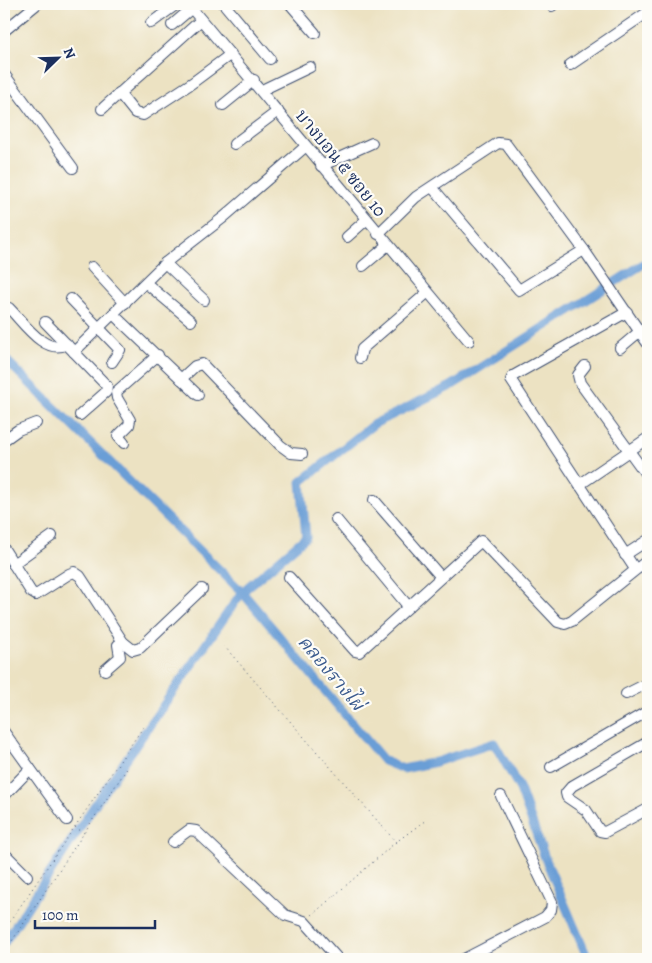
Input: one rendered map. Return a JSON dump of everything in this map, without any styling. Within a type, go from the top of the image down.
[{"type":"street","points":[[224,4],[270,59]]},
{"type":"street","points":[[290,4],[315,33]]},
{"type":"street","points":[[151,23],[173,5]]},
{"type":"street","points":[[4,29],[31,6]]},
{"type":"street","points":[[172,24],[190,6]]},
{"type":"street","name":"บางบอน ๕ ซอย 10","points":[[190,6],[254,80],[305,147],[469,341]]},
{"type":"street","points":[[570,65],[648,12]]},
{"type":"street","points":[[102,109],[201,20]]},
{"type":"street","points":[[120,93],[135,112],[143,115],[192,83],[231,54]]},
{"type":"street","points":[[262,90],[310,66]]},
{"type":"street","points":[[4,74],[73,168]]},
{"type":"street","points":[[223,105],[254,80]]},
{"type":"street","points":[[234,144],[278,111]]},
{"type":"street","points":[[321,166],[372,143]]},
{"type":"street","points":[[378,234],[416,197],[498,143],[506,144],[584,250],[648,344]]},
{"type":"street","points":[[8,308],[46,344],[54,348],[70,348],[100,328],[165,263],[224,217],[305,147]]},
{"type":"street","points":[[432,187],[519,290],[584,250]]},
{"type":"street","points":[[346,237],[366,220]]},
{"type":"street","points":[[363,266],[388,245]]},
{"type":"street","points":[[165,263],[204,300]]},
{"type":"street","points":[[92,267],[125,303]]},
{"type":"street","points":[[146,283],[190,321]]},
{"type":"street","points":[[360,358],[362,349],[428,293]]},
{"type":"street","points":[[71,299],[120,350],[112,362]]},
{"type":"street","points":[[627,312],[513,376],[511,380],[635,569]]},
{"type":"street","points":[[113,314],[198,395]]},
{"type":"street","points":[[45,322],[104,383],[107,389],[80,415]]},
{"type":"street","points":[[620,348],[639,332]]},
{"type":"street","points":[[124,444],[118,436],[129,425],[130,420],[117,398],[116,392],[158,356]]},
{"type":"street","points":[[182,379],[195,366],[202,364],[280,445],[291,453],[302,454]]},
{"type":"street","points":[[585,366],[577,379],[648,477]]},
{"type":"street","points":[[4,440],[18,430],[36,423]]},
{"type":"street","points":[[579,485],[648,438]]},
{"type":"street","points":[[374,500],[441,577]]},
{"type":"street","points":[[336,519],[408,606]]},
{"type":"street","points":[[13,564],[52,536]]},
{"type":"street","points":[[625,555],[648,540]]},
{"type":"street","points":[[289,577],[355,651],[364,649],[408,606],[481,541],[558,622],[565,624],[572,621],[648,560]]},
{"type":"street","points":[[4,549],[31,592],[36,595],[41,594],[69,574],[74,572],[80,576],[123,642],[133,650],[140,648],[202,589]]},
{"type":"street","points":[[105,670],[120,657],[118,645],[123,642]]},
{"type":"street","points":[[626,694],[648,683]]},
{"type":"street","points":[[551,767],[648,711]]},
{"type":"street","points":[[4,732],[71,824]]},
{"type":"street","points":[[648,742],[572,786],[566,793],[567,797],[586,810],[600,831],[605,832],[648,809]]},
{"type":"street","points":[[4,796],[30,769]]},
{"type":"street","points":[[464,959],[544,917],[551,910],[552,902],[501,796]]},
{"type":"street","points":[[173,842],[190,830],[196,831],[285,915],[304,922],[338,959]]},
{"type":"street","points":[[4,853],[27,876]]},
{"type":"path","points":[[224,646],[396,842]]},
{"type":"path","points":[[4,930],[71,824],[144,726]]},
{"type":"path","points":[[4,953],[128,767]]},
{"type":"path","points":[[304,922],[396,842],[426,820]]},
{"type":"path","points":[[71,824],[84,833]]},
{"type":"waterway","points":[[4,943],[100,797],[242,592],[306,537],[301,482],[374,424],[451,386],[648,261]]},
{"type":"waterway","name":"คลองรางไผ่","points":[[4,358],[242,592],[384,761],[403,769],[436,762],[494,743],[520,789],[545,858],[588,959]]}]
